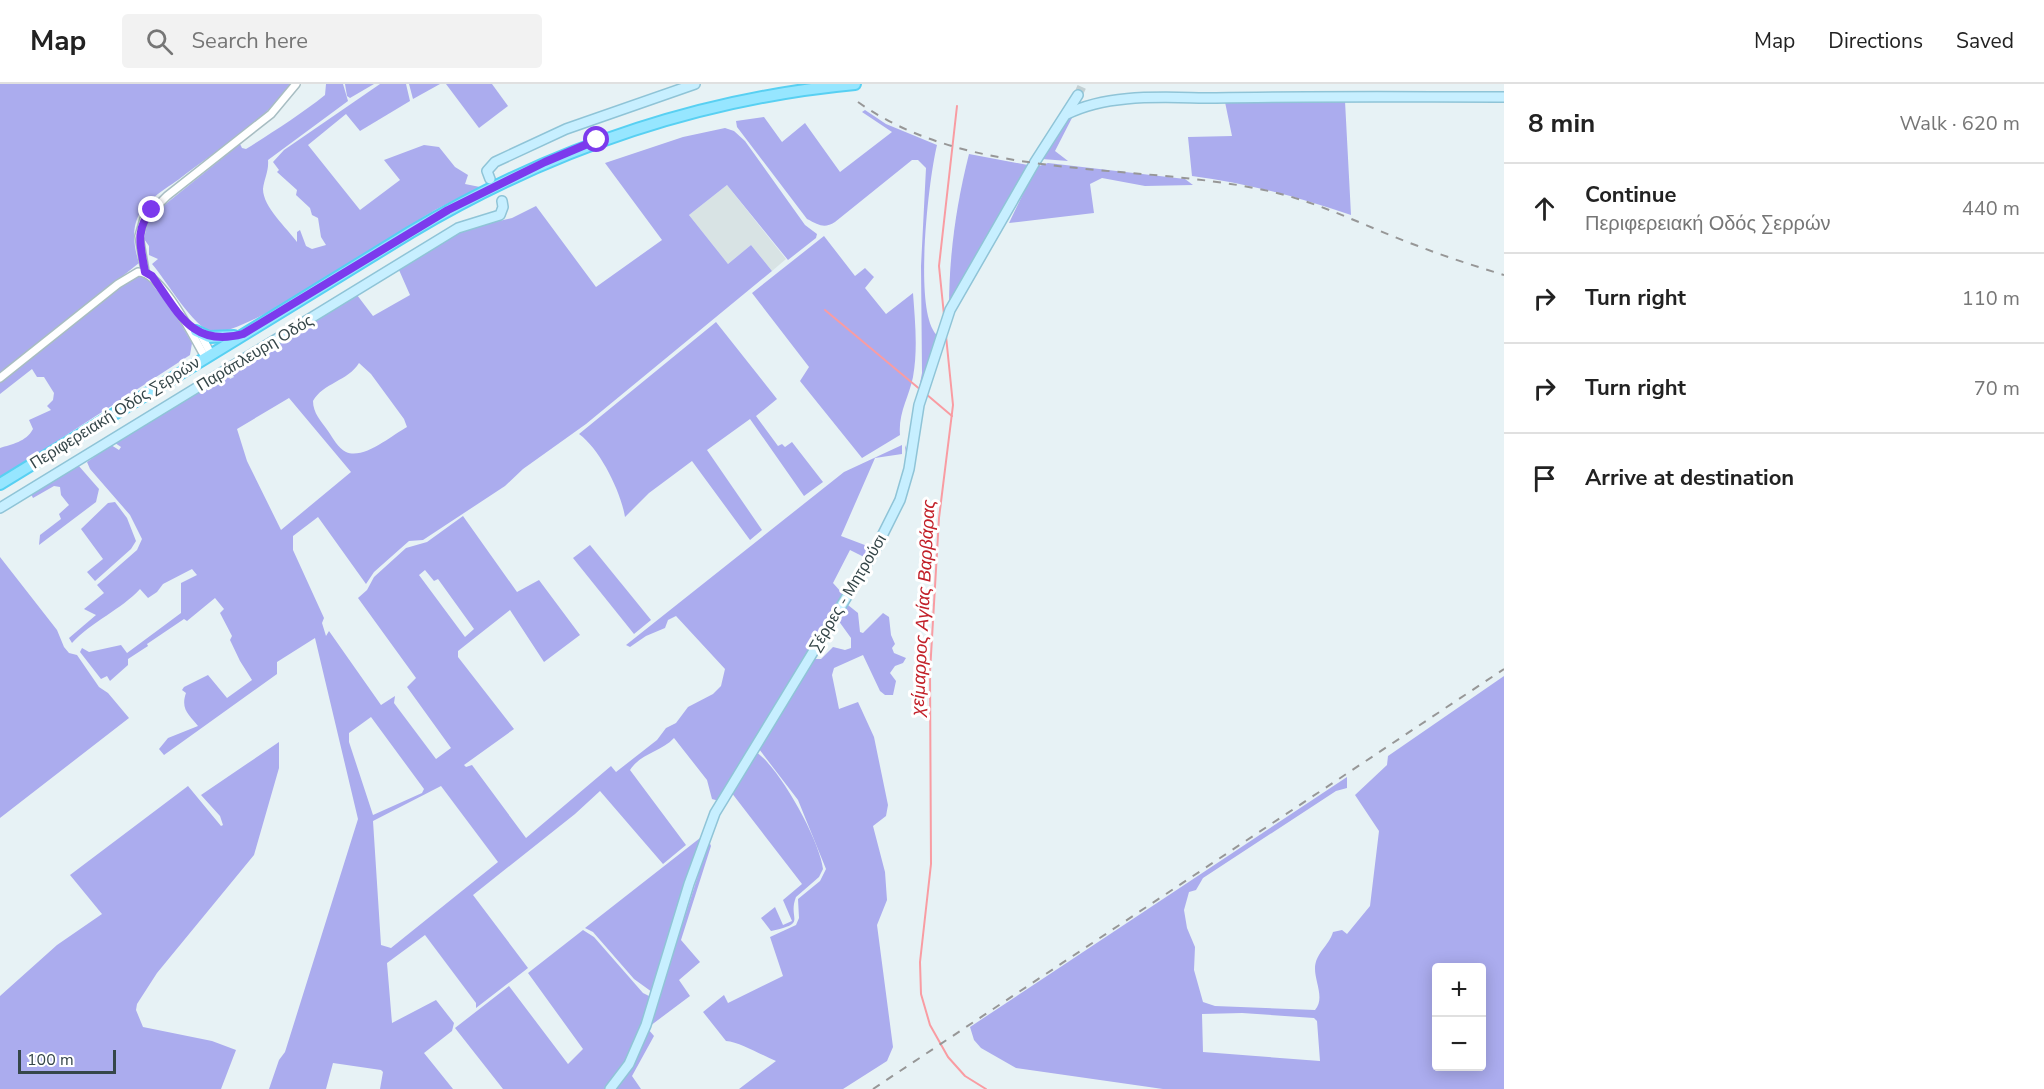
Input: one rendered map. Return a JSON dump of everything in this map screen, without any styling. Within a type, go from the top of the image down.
[{"type":"main road","name":"Περιφερειακή Οδός Σερρών","points":[[0,484],[448,210],[545,162],[597,140],[683,115],[762,97],[855,84]]},
{"type":"main road","points":[[196,331],[217,338],[243,334]]},
{"type":"street","points":[[145,272],[139,236],[144,219],[167,196],[271,114],[296,84]]},
{"type":"street","points":[[490,179],[487,171],[495,162],[566,129],[695,84]]},
{"type":"street","name":"Σέρρες - Μητρούσι","points":[[610,1089],[629,1064],[646,1025],[689,884],[715,813],[874,552],[900,500],[906,481],[919,405],[950,310],[1035,162],[1078,95]]},
{"type":"street","points":[[1067,114],[1099,103],[1149,99],[1348,96],[1504,97]]},
{"type":"street","name":"Παράπλευρη Οδός","points":[[0,508],[458,228],[500,214],[503,207],[502,201]]},
{"type":"street","points":[[0,378],[118,284],[133,274],[145,272],[152,276],[208,356]]},
{"type":"street","points":[[186,323],[208,345],[208,356]]},
{"type":"shaded area","points":[[0,84],[291,84],[269,110],[148,203],[139,215],[134,232],[139,263],[0,374]]},
{"type":"shaded area","points":[[326,84],[343,84],[348,101],[268,160],[264,196],[271,210],[297,242],[297,232],[300,230],[306,246],[312,249],[326,245],[321,237],[318,218],[312,215],[310,208],[296,195],[297,190],[277,172],[279,170],[273,162],[284,150],[380,84],[406,84],[410,101],[360,131],[346,114],[308,145],[360,210],[400,180],[384,160],[424,145],[439,147],[455,167],[468,175],[465,184],[480,187],[435,210],[322,282],[286,302],[229,330],[212,332],[188,313],[152,264],[158,259],[149,255],[149,246],[144,239],[147,224],[152,215],[240,144],[246,149],[325,95]]},
{"type":"shaded area","points":[[345,84],[374,84],[350,98],[347,96]]},
{"type":"shaded area","points":[[409,84],[440,84],[413,99]]},
{"type":"shaded area","points":[[446,84],[492,84],[508,106],[479,128]]},
{"type":"shaded area","points":[[1345,101],[1351,215],[1272,191],[1192,176],[1188,137],[1232,136],[1225,102]]},
{"type":"shaded area","points":[[865,110],[886,124],[937,145],[927,214],[924,275],[930,323],[938,336],[922,379],[913,418],[922,373],[921,266],[926,168],[918,160],[912,160],[835,222],[821,225],[807,219],[737,127],[736,121],[764,117],[782,142],[805,123],[840,172],[892,132],[862,112]]},
{"type":"shaded area","points":[[1074,114],[1055,151],[1068,161],[1042,159],[1065,122]]},
{"type":"shaded area","points":[[725,128],[734,131],[745,141],[805,225],[817,234],[816,238],[788,260],[727,185],[689,215],[728,264],[751,245],[772,271],[586,424],[523,469],[505,486],[423,540],[409,541],[374,572],[366,584],[318,517],[293,536],[293,550],[324,618],[322,623],[326,636],[329,631],[381,705],[395,696],[394,703],[436,759],[451,748],[407,687],[416,678],[358,598],[367,590],[374,577],[406,548],[427,542],[463,516],[517,592],[539,580],[580,635],[544,662],[510,610],[458,651],[458,657],[514,729],[464,765],[466,767],[472,765],[526,838],[611,766],[616,772],[657,740],[666,728],[676,723],[688,707],[713,694],[721,686],[725,669],[676,616],[668,620],[665,628],[646,636],[630,647],[626,645],[844,472],[902,445],[902,454],[875,458],[841,536],[870,547],[900,485],[907,461],[905,445],[908,458],[906,474],[892,510],[858,573],[856,572],[864,557],[850,550],[833,583],[842,593],[850,580],[853,582],[719,801],[712,799],[707,780],[674,738],[640,760],[630,770],[686,845],[663,864],[600,791],[575,814],[473,895],[528,968],[476,1008],[476,1003],[425,935],[387,963],[392,1023],[436,1000],[454,1023],[452,1031],[424,1053],[453,1089],[380,1089],[383,1072],[381,1070],[333,1063],[326,1089],[269,1089],[279,1060],[285,1052],[358,819],[315,638],[277,662],[277,674],[164,755],[159,749],[168,738],[198,726],[185,708],[186,693],[182,690],[184,687],[208,675],[227,698],[252,680],[230,640],[232,636],[220,613],[224,609],[215,598],[187,621],[184,619],[128,659],[128,665],[110,681],[107,676],[101,679],[80,652],[82,648],[89,652],[121,645],[127,653],[181,613],[181,583],[197,575],[192,569],[163,584],[148,598],[140,589],[72,643],[69,638],[96,615],[84,609],[104,593],[97,585],[137,550],[142,539],[130,515],[90,469],[87,462],[111,445],[119,450],[121,447],[115,443],[224,375],[228,374],[230,379],[234,377],[231,372],[357,295],[373,316],[410,295],[399,270],[464,229],[512,218],[536,206],[596,287],[662,240],[605,163],[683,137]],"holes":[[[359,363],[371,374],[404,419],[407,427],[369,450],[353,454],[346,452],[336,443],[318,417],[313,401],[323,390],[354,369]],[[289,398],[351,472],[281,530],[247,461],[237,429]],[[425,570],[434,581],[438,579],[474,629],[465,637],[419,575]],[[371,717],[424,789],[422,793],[373,815],[349,742],[349,733]],[[441,786],[498,862],[391,948],[381,945],[373,821]]]},
{"type":"shaded area","points":[[969,154],[1028,165],[949,308],[954,231]]},
{"type":"shaded area","points":[[1048,163],[1185,179],[1193,185],[1145,186],[1102,178],[1090,184],[1094,213],[1009,223],[1036,167]]},
{"type":"shaded area","points":[[727,185],[786,259],[772,271],[751,245],[728,264],[689,215]]},
{"type":"shaded area","points":[[824,236],[855,276],[865,268],[874,277],[865,288],[886,314],[913,293],[916,335],[915,366],[904,405],[900,435],[862,458],[800,381],[809,367],[752,293]]},
{"type":"shaded area","points":[[136,275],[146,277],[171,307],[192,343],[190,355],[0,478],[0,448],[27,437],[33,429],[29,420],[51,410],[47,406],[53,400],[54,393],[44,377],[37,377],[32,369],[0,394],[0,383]]},
{"type":"shaded area","points":[[716,322],[777,399],[756,416],[778,446],[782,444],[785,447],[792,442],[823,482],[804,496],[750,419],[707,450],[762,530],[750,540],[692,461],[649,493],[625,517],[619,496],[602,460],[579,434]]},
{"type":"shaded area","points":[[78,465],[99,489],[96,502],[39,545],[40,535],[61,519],[59,514],[69,505],[61,495],[60,487],[54,486],[33,498],[31,494]]},
{"type":"shaded area","points":[[115,502],[127,518],[136,541],[131,549],[95,581],[87,572],[103,559],[81,529],[108,503]]},
{"type":"shaded area","points":[[590,545],[651,620],[634,634],[573,558]]},
{"type":"shaded area","points":[[0,557],[57,630],[64,647],[69,653],[77,655],[99,687],[108,693],[129,718],[0,818]]},
{"type":"shaded area","points":[[848,605],[858,613],[860,632],[863,633],[883,613],[889,617],[891,635],[895,644],[892,648],[894,653],[906,658],[890,673],[896,681],[893,695],[885,695],[880,691],[863,655],[834,668],[832,675],[839,709],[858,702],[874,737],[888,805],[886,816],[873,826],[885,872],[887,900],[877,925],[893,1047],[887,1061],[843,1089],[739,1089],[776,1061],[744,1046],[726,1041],[703,1012],[724,995],[728,1003],[783,976],[770,937],[796,925],[799,918],[798,899],[820,881],[826,869],[798,800],[759,749],[814,659],[821,659],[833,647],[845,650],[851,648],[851,638],[838,620]]},
{"type":"shaded area","points":[[1504,676],[1504,1089],[1163,1089],[1016,1068],[981,1048],[974,1040],[970,1027],[1347,777],[1347,788],[1336,791],[1203,878],[1196,890],[1189,892],[1184,910],[1187,928],[1195,947],[1194,970],[1203,1002],[1215,1006],[1315,1010],[1319,1001],[1315,974],[1317,958],[1333,932],[1342,930],[1347,934],[1370,906],[1379,831],[1355,795],[1387,765],[1388,756]],"holes":[[[1242,1013],[1314,1018],[1317,1021],[1320,1061],[1203,1052],[1202,1014]]]},
{"type":"shaded area","points":[[279,742],[279,768],[254,855],[157,973],[137,1004],[136,1010],[143,1027],[212,1041],[236,1050],[221,1089],[0,1089],[0,996],[57,945],[102,914],[70,875],[188,786],[221,826],[223,825],[220,816],[201,795]]},
{"type":"shaded area","points":[[756,752],[776,773],[797,806],[815,841],[823,869],[819,877],[796,897],[793,923],[771,931],[761,918],[775,907],[783,925],[792,921],[783,900],[802,884],[731,792]]},
{"type":"shaded area","points":[[700,838],[701,841],[652,992],[634,979],[593,932],[585,928]]},
{"type":"shaded area","points":[[709,841],[711,846],[681,940],[700,962],[679,980],[690,996],[650,1026]]},
{"type":"shaded area","points":[[583,930],[594,937],[643,993],[651,997],[634,1048],[605,1089],[503,1089],[455,1028],[509,986],[568,1064],[583,1049],[528,973]]},
{"type":"shaded area","points":[[648,1029],[654,1036],[632,1076],[641,1089],[614,1089],[632,1066]]},
{"type":"waterway","name":"χείμαρρος Αγίας Βαρβάρας","points":[[944,315],[939,266],[957,106]]},
{"type":"waterway","points":[[825,310],[922,391]]},
{"type":"waterway","name":"χείμαρρος Αγίας Βαρβάρας","points":[[946,336],[953,405],[939,518],[930,672],[931,864],[920,962],[921,994],[930,1025],[948,1057],[965,1076],[986,1089]]},
{"type":"waterway","points":[[926,394],[952,416]]},
{"type":"tunnel","points":[[1078,95],[1083,84]]},
{"type":"railway","points":[[858,102],[902,128],[950,146],[1001,158],[1054,166],[1214,181],[1284,195],[1429,250],[1504,275]]},
{"type":"railway","points":[[873,1089],[1504,669]]},
{"type":"route","points":[[152,210],[140,227],[139,244],[145,272],[152,276],[186,323],[196,331],[209,337],[234,337],[243,334],[448,210],[545,162],[597,140]]}]
